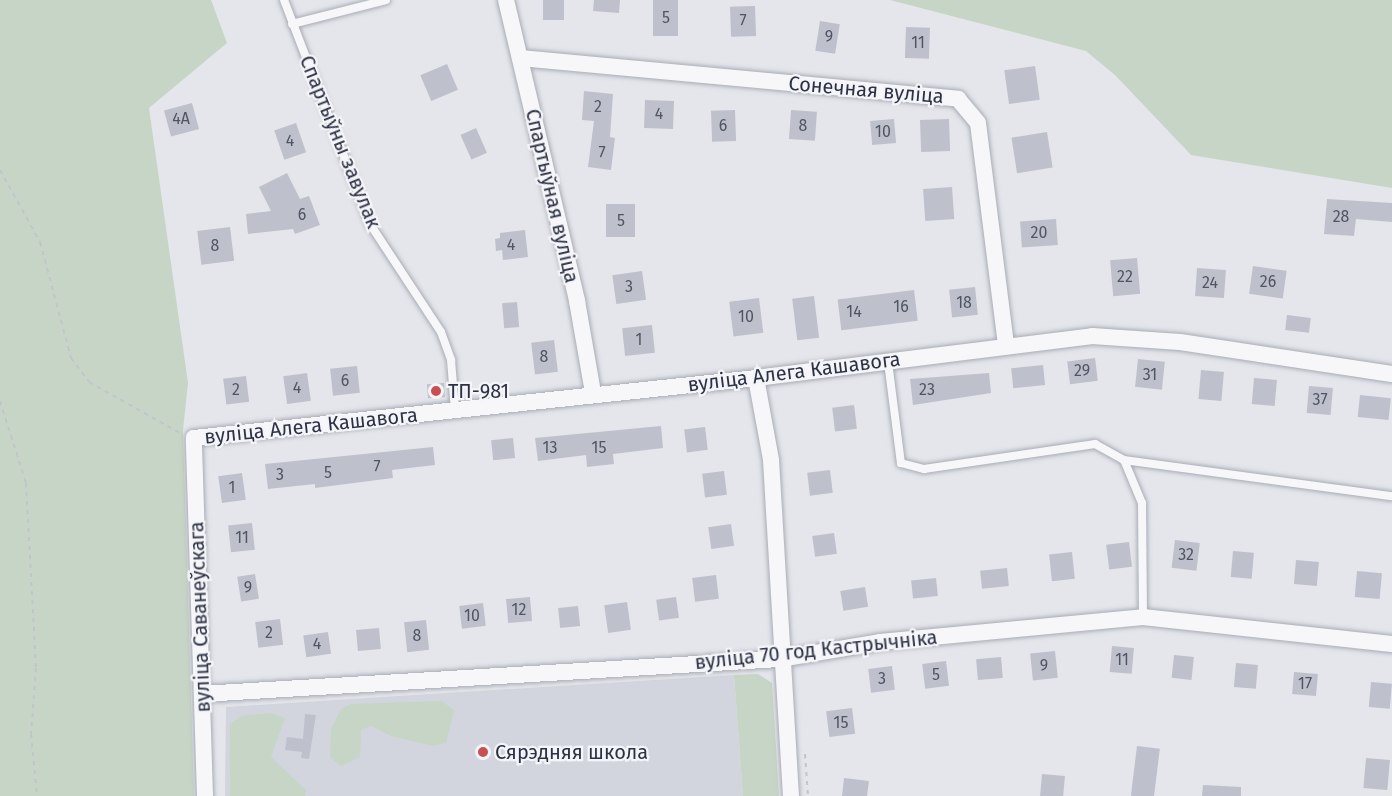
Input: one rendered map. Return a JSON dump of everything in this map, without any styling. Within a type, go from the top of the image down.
[{"type":"street","name":"Спартыўная вуліца","points":[[506,0],[577,301],[593,393]]},
{"type":"street","name":"Сонечная вуліца","points":[[520,58],[958,99],[978,123],[1006,346]]},
{"type":"street","name":"вуліца Алега Кашавога","points":[[194,438],[593,393],[756,378],[1092,336],[1180,342],[1392,375]]},
{"type":"street","points":[[756,378],[771,460],[780,658],[791,796]]},
{"type":"street","name":"вуліца Саванеўскага","points":[[194,438],[205,796]]},
{"type":"street","name":"вуліца 70 год Кастрычніка","points":[[202,694],[780,658],[880,642],[1143,617],[1392,644]]},
{"type":"lane","name":"Спартыўны завулак","points":[[284,0],[370,224],[441,332],[451,360],[455,410]]},
{"type":"lane","points":[[292,24],[386,0]]},
{"type":"lane","points":[[888,362],[901,463],[924,469],[1095,444],[1124,460],[1392,496]]},
{"type":"lane","points":[[1124,460],[1142,503],[1143,617]]},
{"type":"path","points":[[0,170],[40,242],[71,358],[89,382],[169,428],[194,438]]},
{"type":"path","points":[[0,401],[26,483],[36,668],[31,734],[37,796]]},
{"type":"shaded area","name":"Сярэдняя школа","points":[[734,675],[743,796],[225,796],[226,707]]},
{"type":"green space","points":[[0,0],[211,0],[227,43],[149,108],[188,383],[183,430],[194,796],[0,796]]},
{"type":"green space","points":[[890,0],[1392,0],[1392,188],[1191,155],[1116,76],[1086,51]]},
{"type":"green space","points":[[758,674],[772,683],[779,796],[743,796],[734,675]]},
{"type":"green space","points":[[442,701],[454,710],[446,743],[433,746],[391,736],[371,726],[361,730],[360,757],[342,766],[330,758],[331,729],[341,709],[351,704]]},
{"type":"green space","points":[[272,713],[285,718],[271,757],[306,790],[305,796],[230,796],[230,724],[241,716]]},
{"type":"building","points":[[543,0],[564,0],[564,20],[543,20]]},
{"type":"building","points":[[594,0],[620,0],[619,13],[593,11]]},
{"type":"building","points":[[653,0],[678,0],[678,36],[653,36]]},
{"type":"building","points":[[755,6],[756,36],[731,37],[730,7]]},
{"type":"building","points":[[820,21],[840,24],[835,54],[815,51]]},
{"type":"building","points":[[906,27],[930,28],[929,59],[905,58]]},
{"type":"building","points":[[447,64],[458,90],[431,101],[420,75]]},
{"type":"building","points":[[1035,66],[1040,100],[1009,104],[1004,70]]},
{"type":"building","points":[[584,91],[613,94],[610,137],[615,138],[611,170],[588,167],[594,121],[582,120]]},
{"type":"building","points":[[645,100],[674,101],[673,129],[644,128]]},
{"type":"building","points":[[192,103],[199,129],[171,137],[164,111]]},
{"type":"building","points":[[735,110],[736,141],[712,142],[711,111]]},
{"type":"building","points":[[791,110],[817,112],[815,141],[789,139]]},
{"type":"building","points":[[894,119],[896,143],[872,145],[870,121]]},
{"type":"building","points":[[949,119],[950,151],[921,152],[920,120]]},
{"type":"building","points":[[296,123],[306,152],[284,160],[274,130]]},
{"type":"building","points":[[476,128],[487,153],[471,160],[460,135]]},
{"type":"building","points":[[1047,132],[1053,168],[1017,173],[1011,138]]},
{"type":"building","points":[[287,173],[300,199],[309,196],[320,225],[295,234],[293,229],[248,234],[246,214],[271,211],[259,187]]},
{"type":"building","points":[[952,187],[954,219],[925,221],[923,189]]},
{"type":"building","points":[[1327,199],[1392,203],[1392,222],[1356,219],[1354,236],[1324,234]]},
{"type":"building","points":[[606,204],[635,204],[635,237],[606,237]]},
{"type":"building","points":[[1056,219],[1058,245],[1022,247],[1020,222]]},
{"type":"building","points":[[230,227],[234,261],[201,265],[197,231]]},
{"type":"building","points":[[525,230],[528,257],[503,260],[502,250],[496,251],[495,239],[500,238],[500,233]]},
{"type":"building","points":[[1137,258],[1140,294],[1113,296],[1110,260]]},
{"type":"building","points":[[1253,266],[1287,271],[1283,298],[1249,294]]},
{"type":"building","points":[[1197,268],[1226,270],[1224,298],[1195,296]]},
{"type":"building","points":[[642,271],[646,300],[616,304],[612,275]]},
{"type":"building","points":[[975,287],[978,315],[952,318],[949,290]]},
{"type":"building","points":[[914,290],[918,321],[841,330],[838,299]]},
{"type":"building","points":[[814,296],[819,338],[797,340],[792,299]]},
{"type":"building","points":[[759,298],[763,333],[733,336],[729,302]]},
{"type":"building","points":[[517,302],[519,327],[504,328],[502,303]]},
{"type":"building","points":[[1287,315],[1311,318],[1309,333],[1285,330]]},
{"type":"building","points":[[652,325],[655,353],[625,356],[622,328]]},
{"type":"building","points":[[554,340],[558,372],[535,375],[531,343]]},
{"type":"building","points":[[1095,358],[1098,381],[1070,384],[1067,361]]},
{"type":"building","points":[[1138,359],[1165,362],[1162,390],[1135,387]]},
{"type":"building","points":[[1043,365],[1045,385],[1013,388],[1011,368]]},
{"type":"building","points":[[357,366],[360,393],[333,396],[330,369]]},
{"type":"building","points":[[1201,370],[1224,372],[1221,401],[1198,399]]},
{"type":"building","points":[[307,373],[311,401],[287,404],[283,376]]},
{"type":"building","points":[[989,373],[991,393],[913,405],[910,379]]},
{"type":"building","points":[[246,376],[249,402],[226,405],[223,379]]},
{"type":"building","points":[[1254,378],[1277,380],[1275,406],[1252,404]]},
{"type":"building","name":"ТП-981","points":[[444,383],[445,397],[428,398],[427,384]]},
{"type":"building","points":[[1309,386],[1333,388],[1331,415],[1307,413]]},
{"type":"building","points":[[1360,395],[1391,398],[1389,420],[1358,417]]},
{"type":"building","points":[[854,405],[857,429],[835,432],[832,408]]},
{"type":"building","points":[[661,426],[663,448],[613,454],[614,464],[587,467],[586,455],[538,461],[535,438]]},
{"type":"building","points":[[705,427],[708,450],[687,452],[684,430]]},
{"type":"building","points":[[513,438],[515,458],[493,460],[491,440]]},
{"type":"building","points":[[433,447],[435,465],[392,470],[393,478],[315,488],[315,484],[268,489],[265,464]]},
{"type":"building","points":[[830,470],[833,493],[810,496],[807,473]]},
{"type":"building","points":[[724,471],[727,495],[705,498],[702,474]]},
{"type":"building","points":[[242,473],[246,500],[222,503],[218,476]]},
{"type":"building","points":[[252,523],[255,550],[231,552],[228,526]]},
{"type":"building","points":[[731,524],[734,546],[711,549],[708,527]]},
{"type":"building","points":[[834,533],[837,554],[815,557],[812,536]]},
{"type":"building","points":[[1175,540],[1200,543],[1196,571],[1172,568]]},
{"type":"building","points":[[1129,542],[1132,567],[1109,570],[1106,545]]},
{"type":"building","points":[[1233,551],[1254,553],[1252,579],[1231,577]]},
{"type":"building","points":[[1072,552],[1075,579],[1052,581],[1049,554]]},
{"type":"building","points":[[1296,560],[1319,562],[1317,586],[1294,584]]},
{"type":"building","points":[[1007,568],[1009,586],[982,589],[980,571]]},
{"type":"building","points":[[1357,571],[1382,573],[1380,599],[1355,597]]},
{"type":"building","points":[[255,574],[259,599],[241,602],[237,577]]},
{"type":"building","points":[[716,575],[719,599],[695,602],[692,578]]},
{"type":"building","points":[[936,578],[938,596],[913,599],[911,581]]},
{"type":"building","points":[[865,587],[868,607],[843,611],[840,591]]},
{"type":"building","points":[[530,597],[532,621],[508,623],[506,599]]},
{"type":"building","points":[[676,597],[679,618],[659,621],[656,600]]},
{"type":"building","points":[[627,602],[631,630],[608,633],[604,605]]},
{"type":"building","points":[[483,603],[486,626],[462,629],[459,606]]},
{"type":"building","points":[[578,606],[580,626],[560,628],[558,608]]},
{"type":"building","points":[[280,619],[283,645],[258,648],[255,622]]},
{"type":"building","points":[[426,620],[429,650],[407,652],[404,622]]},
{"type":"building","points":[[379,628],[381,649],[358,651],[356,630]]},
{"type":"building","points":[[328,632],[331,654],[306,657],[303,635]]},
{"type":"building","points":[[1112,646],[1134,648],[1132,674],[1110,672]]},
{"type":"building","points":[[1055,651],[1058,678],[1033,680],[1030,654]]},
{"type":"building","points":[[1174,655],[1194,657],[1191,680],[1172,678]]},
{"type":"building","points":[[1001,657],[1003,678],[978,680],[976,659]]},
{"type":"building","points":[[946,661],[949,686],[925,689],[922,664]]},
{"type":"building","points":[[1236,663],[1258,665],[1256,689],[1234,687]]},
{"type":"building","points":[[892,666],[895,690],[871,693],[868,669]]},
{"type":"building","points":[[1294,672],[1318,674],[1316,696],[1292,694]]},
{"type":"building","points":[[1371,682],[1392,684],[1390,709],[1369,707]]},
{"type":"building","points":[[852,708],[855,734],[829,737],[826,711]]},
{"type":"building","points":[[305,714],[316,715],[309,759],[301,758],[302,752],[285,750],[287,737],[303,739]]},
{"type":"building","points":[[1137,746],[1160,749],[1154,796],[1131,796]]},
{"type":"building","points":[[1366,758],[1390,760],[1387,790],[1363,788]]},
{"type":"building","points":[[1042,774],[1065,776],[1063,796],[1040,796]]},
{"type":"building","points":[[844,778],[869,781],[867,796],[842,796]]},
{"type":"building","points":[[1203,785],[1241,787],[1241,796],[1202,796]]},
{"type":"place","name":"ТП-981","points":[[436,391]]},
{"type":"place","name":"Сярэдняя школа","points":[[483,752]]}]
